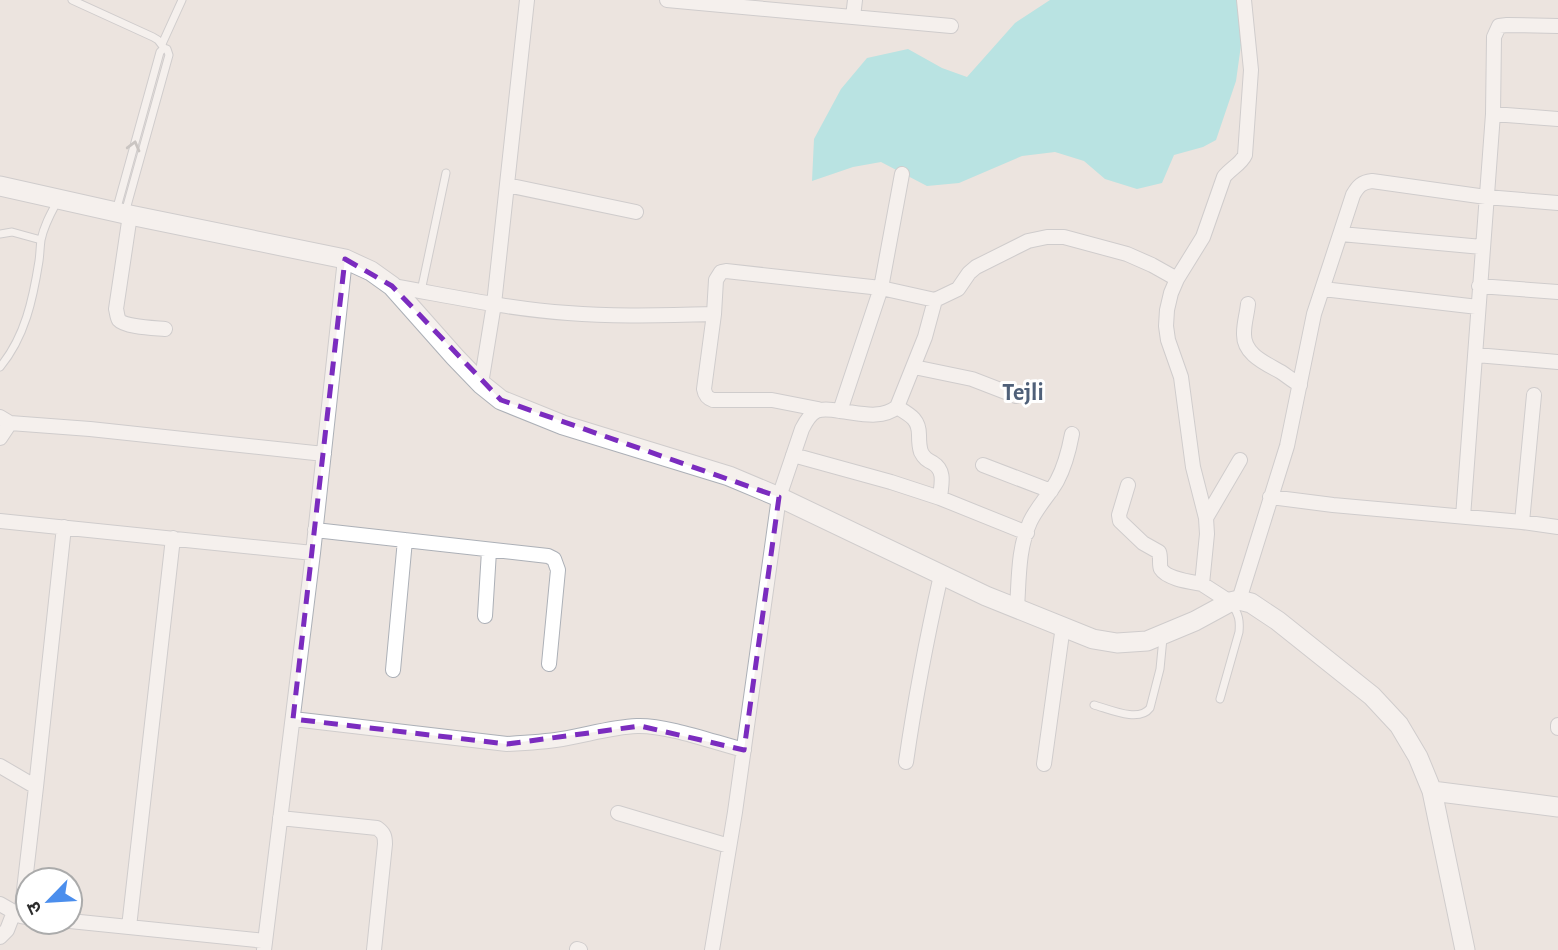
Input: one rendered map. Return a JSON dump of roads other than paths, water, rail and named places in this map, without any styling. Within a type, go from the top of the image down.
[{"type":"street","points":[[481,384],[494,304],[527,0]]},
{"type":"street","points":[[667,0],[951,26]]},
{"type":"street","points":[[853,17],[855,0]]},
{"type":"street","points":[[1202,584],[1208,534],[1206,517],[1193,467],[1181,377],[1168,340],[1167,310],[1177,279],[1203,237],[1224,177],[1245,155],[1251,70],[1244,0]]},
{"type":"street","points":[[1463,517],[1493,114],[1494,37],[1499,26],[1558,26]]},
{"type":"street","points":[[1493,114],[1558,119]]},
{"type":"street","points":[[840,411],[881,288],[902,174]]},
{"type":"street","points":[[0,186],[345,259],[371,271],[392,286],[455,358],[502,400],[563,425],[729,476],[986,596],[1093,639],[1117,643],[1147,641],[1234,601],[1287,446],[1314,314],[1358,186],[1372,181],[1486,197],[1558,203]]},
{"type":"street","points":[[507,185],[636,212]]},
{"type":"street","points":[[124,214],[116,309],[118,317],[121,323],[165,329]]},
{"type":"street","points":[[1342,234],[1482,247]]},
{"type":"street","points":[[935,300],[914,367],[897,407],[889,413],[878,415],[818,409],[772,400],[709,399],[705,395],[716,280],[721,272],[881,288],[935,300],[958,289],[976,267],[1028,241],[1065,237],[1127,254],[1177,279]]},
{"type":"street","points":[[84,922],[265,946],[313,554],[345,259]]},
{"type":"street","points":[[392,286],[564,313],[605,316],[714,314]]},
{"type":"street","points":[[1479,286],[1558,292]]},
{"type":"street","points":[[1323,289],[1478,307]]},
{"type":"street","points":[[1248,304],[1245,343],[1262,362],[1300,385]]},
{"type":"street","points":[[1476,355],[1558,362]]},
{"type":"street","points":[[914,367],[972,379],[1016,396]]},
{"type":"street","points":[[1522,522],[1534,395]]},
{"type":"street","points":[[897,407],[917,422],[922,454],[941,470],[940,498]]},
{"type":"street","points":[[712,950],[744,750],[779,498],[806,420],[818,409]]},
{"type":"street","points":[[0,438],[5,420],[324,454]]},
{"type":"street","points":[[1017,608],[1020,569],[1030,523],[1063,467],[1072,434]]},
{"type":"street","points":[[793,455],[940,498],[1027,533]]},
{"type":"street","points":[[1206,517],[1240,460]]},
{"type":"street","points":[[983,466],[1051,491]]},
{"type":"street","points":[[1128,485],[1119,521],[1143,543],[1159,552],[1162,570],[1178,579],[1202,584],[1234,601],[1251,603],[1373,696],[1399,725],[1418,757],[1432,791],[1465,950]]},
{"type":"street","points":[[1270,497],[1558,527]]},
{"type":"street","points":[[0,521],[313,554]]},
{"type":"street","points":[[27,866],[64,527]]},
{"type":"street","points":[[315,530],[548,556],[554,559],[558,570],[549,664]]},
{"type":"street","points":[[129,927],[173,538]]},
{"type":"street","points":[[393,670],[405,540]]},
{"type":"street","points":[[485,616],[489,551]]},
{"type":"street","points":[[906,762],[917,690],[941,575]]},
{"type":"street","points":[[1044,764],[1063,626]]},
{"type":"street","points":[[292,719],[507,744],[550,741],[609,729],[640,726],[665,729],[744,750]]},
{"type":"street","points":[[0,766],[36,788]]},
{"type":"street","points":[[1432,791],[1558,807]]},
{"type":"street","points":[[618,813],[729,846]]},
{"type":"street","points":[[280,817],[377,828],[383,832],[385,844],[374,950]]},
{"type":"street","points":[[0,937],[14,922]]},
{"type":"lane","points":[[72,0],[153,37],[167,49],[169,55],[124,214]]},
{"type":"lane","points":[[163,46],[182,0]]},
{"type":"lane","points":[[421,291],[446,173]]},
{"type":"lane","points":[[0,367],[18,340],[27,319],[41,240],[58,199]]},
{"type":"lane","points":[[0,234],[12,232],[41,240]]},
{"type":"lane","points":[[1220,699],[1239,632],[1240,622],[1234,601]]},
{"type":"lane","points":[[1094,705],[1130,714],[1146,713],[1150,708],[1160,669],[1164,634]]},
{"type":"water","points":[[1050,0],[1238,0],[1241,45],[1236,81],[1216,140],[1203,147],[1174,155],[1162,183],[1137,189],[1105,179],[1084,161],[1055,152],[1022,156],[959,183],[927,186],[881,162],[853,167],[812,181],[814,139],[841,89],[867,58],[908,49],[942,68],[967,77],[1015,23]]},
{"type":"district","name":"Tejli","points":[[1023,393]]}]
